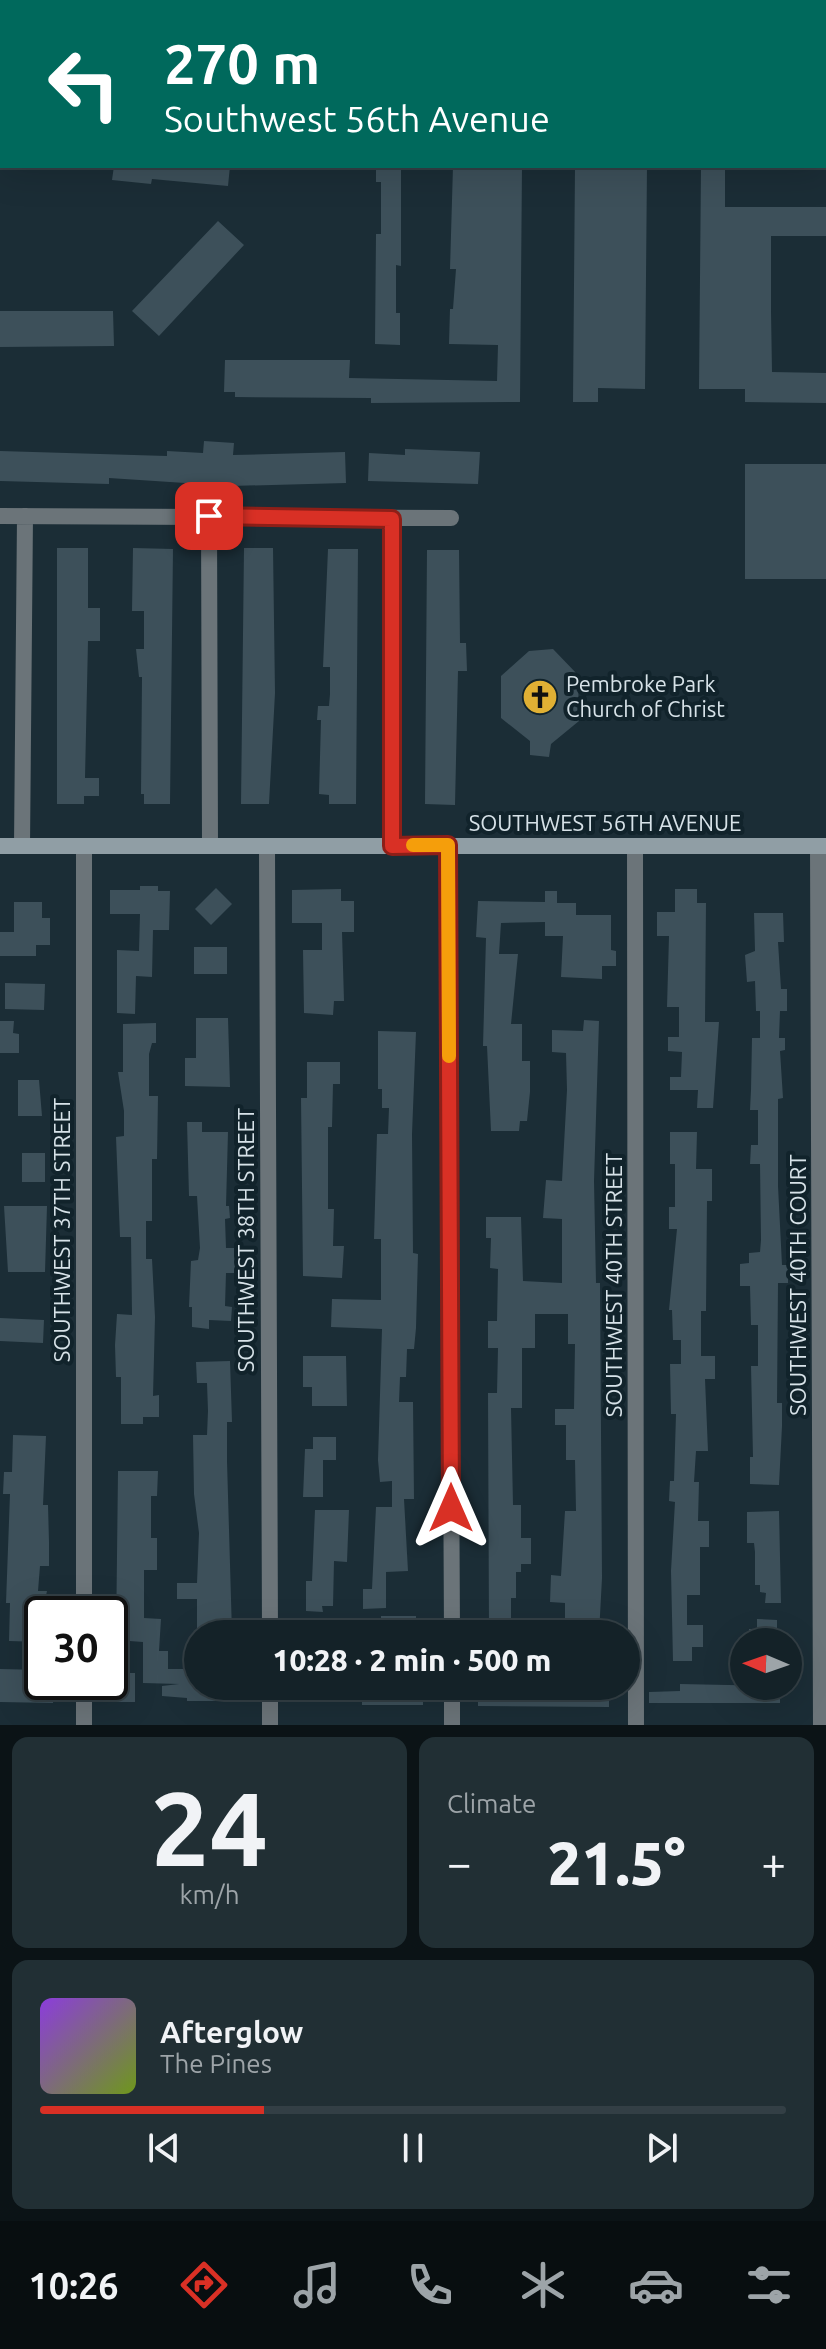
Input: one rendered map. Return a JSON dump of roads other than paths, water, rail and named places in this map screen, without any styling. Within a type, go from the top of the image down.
[{"type":"street","points":[[0,516],[451,518]]},
{"type":"street","points":[[22,846],[25,516]]},
{"type":"street","points":[[209,516],[210,846]]},
{"type":"street","points":[[392,519],[392,846]]},
{"type":"street","points":[[448,845],[452,1620]]},
{"type":"street","name":"SOUTHWEST 56TH AVENUE","points":[[0,846],[822,846]]},
{"type":"street","name":"SOUTHWEST 37TH STREET","points":[[84,846],[84,1596]]},
{"type":"street","name":"SOUTHWEST 38TH STREET","points":[[267,846],[270,1620]]},
{"type":"street","name":"SOUTHWEST 40TH STREET","points":[[635,846],[636,1725]]},
{"type":"street","name":"SOUTHWEST 40TH COURT","points":[[821,1725],[822,846]]},
{"type":"street","points":[[84,1700],[84,1725]]},
{"type":"street","points":[[270,1700],[270,1725]]},
{"type":"street","points":[[452,1700],[452,1725]]},
{"type":"place","name":"Pembroke Park Church of Christ","points":[[540,697]]}]
